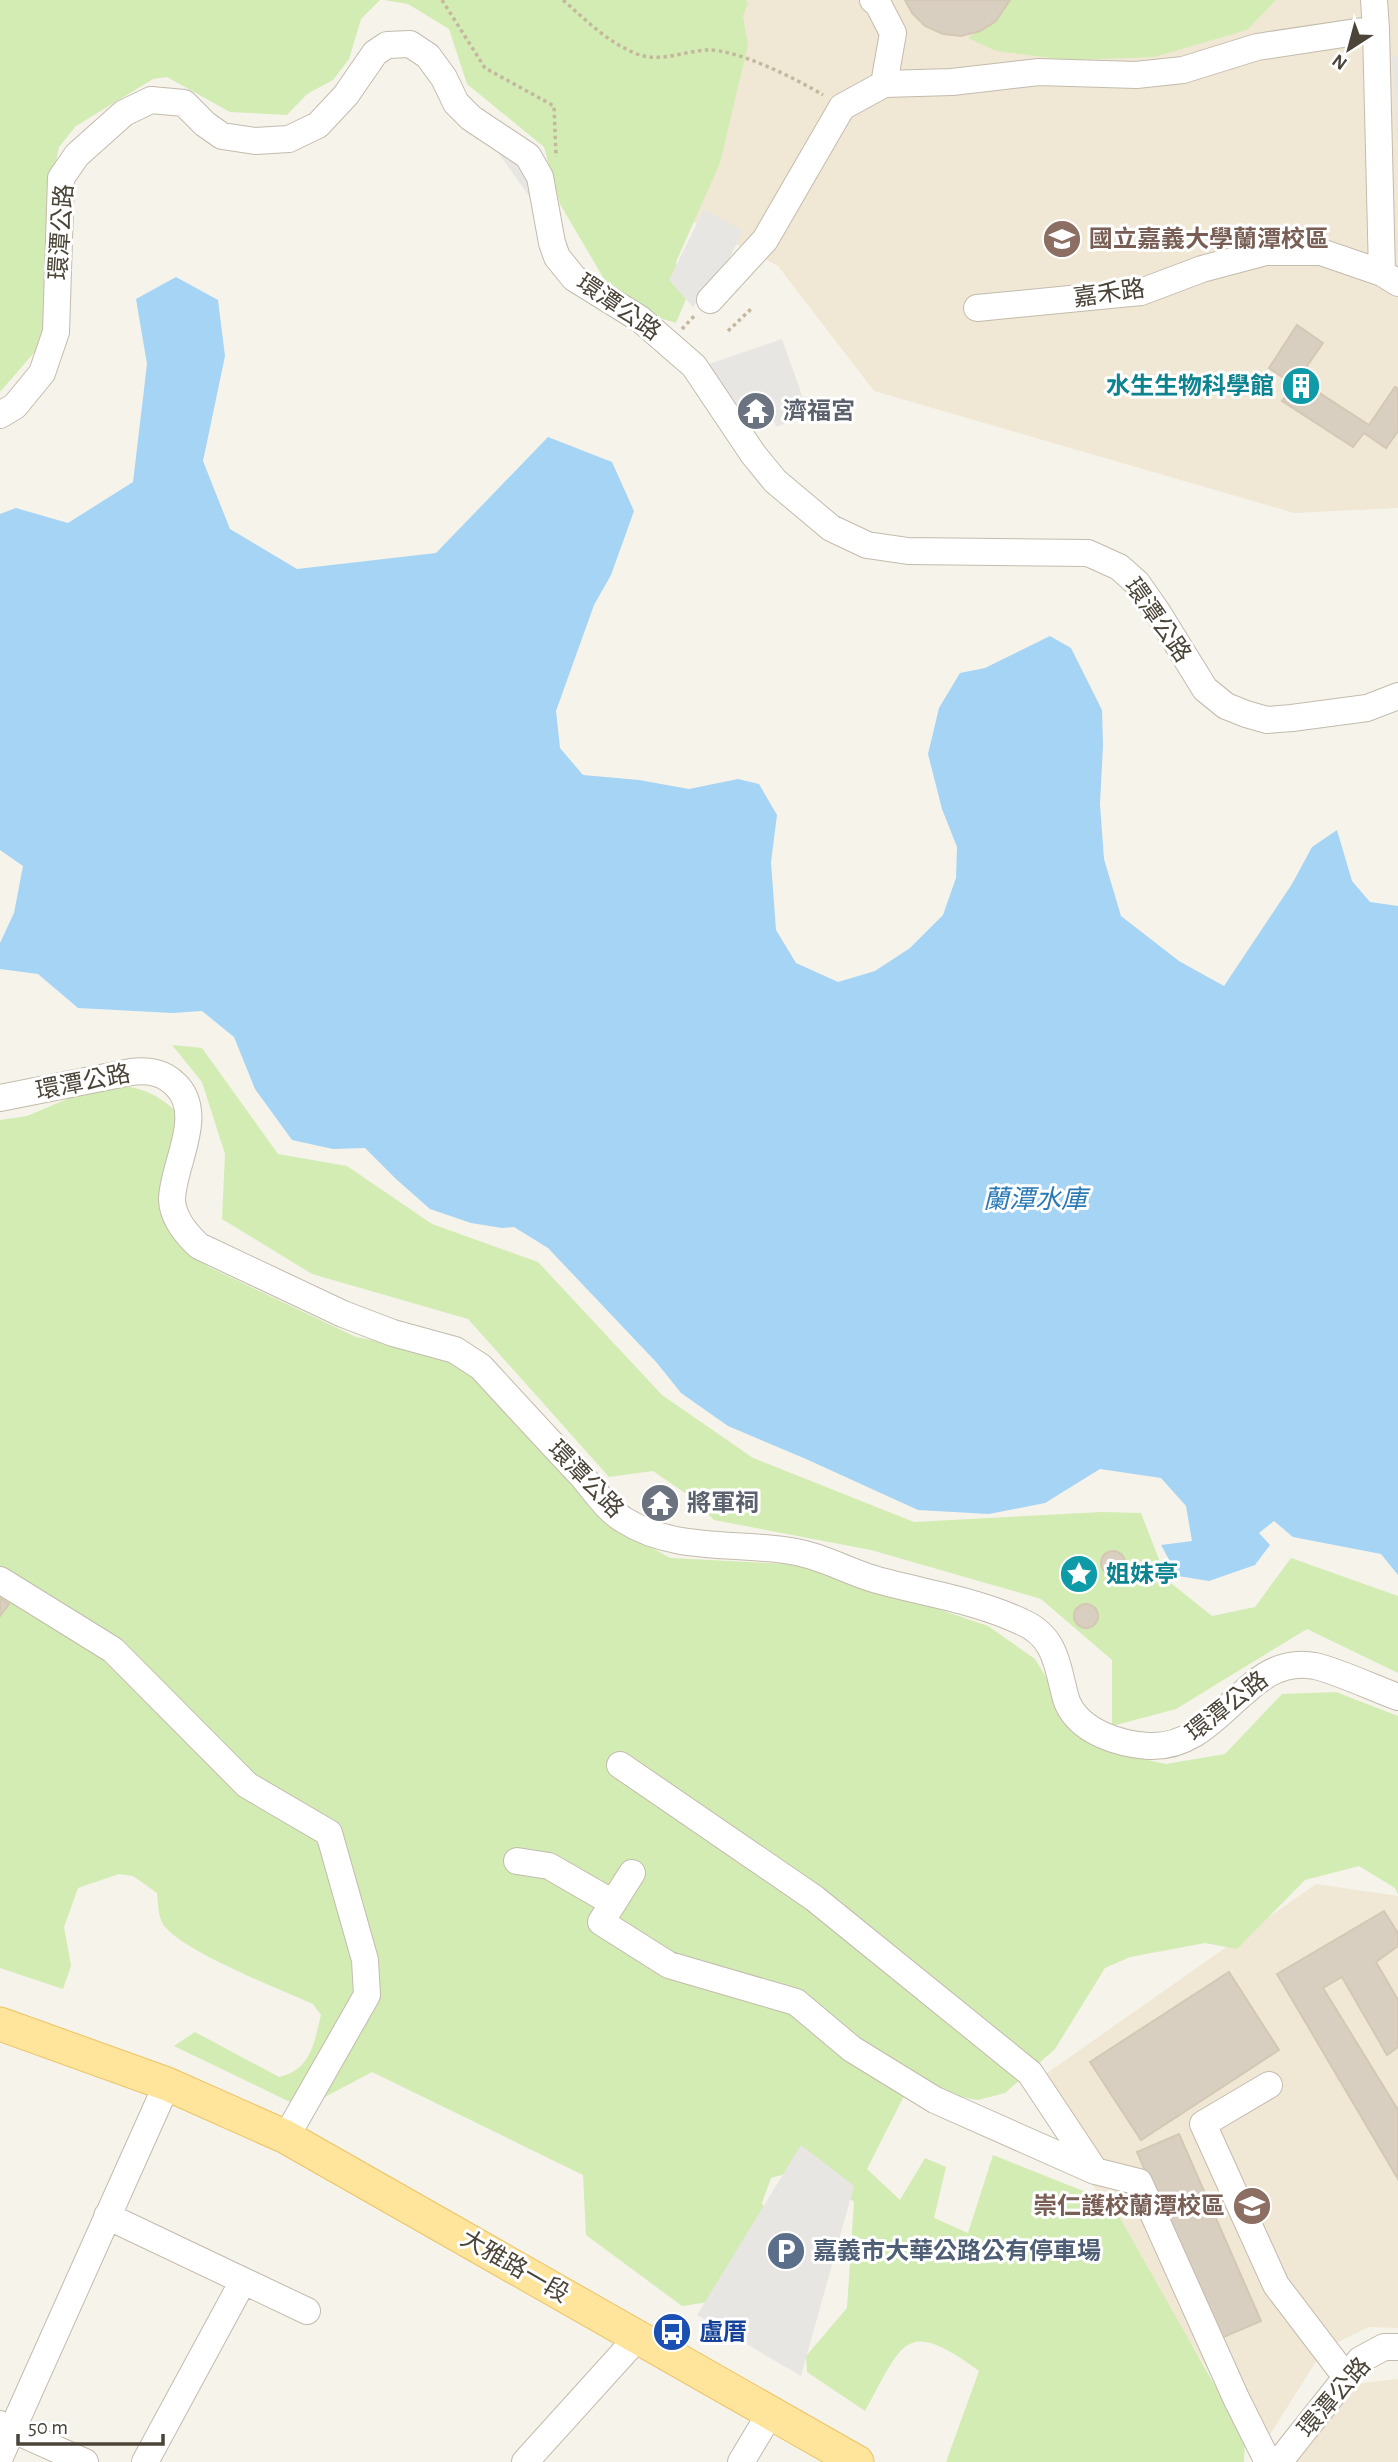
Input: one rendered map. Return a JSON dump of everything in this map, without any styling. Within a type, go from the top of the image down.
[{"type":"main road","name":"大雅路一段","points":[[0,2024],[167,2084],[286,2137],[858,2462]]},
{"type":"street","points":[[873,0],[878,4],[893,33],[884,84]]},
{"type":"street","points":[[1374,0],[1377,29],[1387,60],[1390,278]]},
{"type":"street","points":[[710,300],[765,240],[842,107],[884,84],[952,82],[1039,72],[1136,75],[1183,70],[1257,47],[1377,29]]},
{"type":"street","name":"環潭公路","points":[[0,415],[15,406],[42,373],[56,332],[61,178],[77,155],[124,113],[150,100],[184,103],[222,136],[255,141],[289,139],[318,125],[346,95],[375,53],[387,45],[410,44],[428,56],[444,78],[456,103],[471,118],[528,156],[540,177],[557,257],[574,278],[640,319],[694,366],[753,454],[775,481],[831,528],[867,545],[908,551],[1088,553],[1119,566],[1137,583],[1158,613],[1205,689],[1226,706],[1246,714],[1267,720],[1292,718],[1367,708],[1398,696]]},
{"type":"street","name":"嘉禾路","points":[[977,308],[1141,292],[1202,269],[1266,252],[1321,252],[1390,278]]},
{"type":"street","name":"環潭公路","points":[[0,1098],[131,1072],[147,1070],[167,1076],[181,1090],[187,1104],[187,1131],[172,1201],[182,1230],[199,1246],[343,1314],[393,1333],[456,1350],[481,1367],[621,1519],[656,1536],[690,1544],[794,1551],[872,1578],[999,1611],[1027,1623],[1048,1640],[1058,1666],[1067,1704],[1079,1720],[1094,1731],[1119,1741],[1149,1746],[1180,1743],[1204,1729],[1272,1670],[1291,1666],[1314,1666],[1398,1697]]},
{"type":"street","points":[[0,1580],[113,1650],[247,1784],[329,1833],[365,1960],[367,1995],[286,2137]]},
{"type":"street","points":[[620,1765],[814,1898],[1030,2073],[1095,2171]]},
{"type":"street","points":[[517,1861],[550,1866],[613,1903]]},
{"type":"street","points":[[632,1873],[601,1922],[669,1965],[796,2002],[852,2049],[936,2100],[1095,2171],[1139,2182],[1236,2398],[1268,2462]]},
{"type":"street","points":[[0,2457],[7,2427],[167,2084]]},
{"type":"street","points":[[1269,2085],[1203,2124],[1276,2285],[1346,2377]]},
{"type":"street","points":[[107,2216],[307,2311]]},
{"type":"street","points":[[145,2462],[243,2281]]},
{"type":"street","points":[[525,2462],[638,2337]]},
{"type":"street","name":"環潭公路","points":[[1279,2462],[1360,2360],[1384,2347],[1398,2347]]},
{"type":"street","points":[[741,2462],[771,2412]]},
{"type":"street","points":[[7,2427],[85,2462]]},
{"type":"path","points":[[442,0],[485,68],[554,106],[556,160]]},
{"type":"path","points":[[563,0],[601,34],[639,55],[664,58],[708,50],[742,58],[795,78],[842,107]]},
{"type":"path","points":[[669,343],[710,300]]},
{"type":"path","points":[[728,331],[751,309]]},
{"type":"shaded area","name":"國立嘉義大學蘭潭校區","points":[[661,0],[1398,0],[1398,508],[1294,513],[874,391],[778,266],[675,212]]},
{"type":"shaded area","points":[[1398,56],[1398,152],[1392,57]]},
{"type":"shaded area","points":[[482,130],[524,160],[541,213]]},
{"type":"shaded area","points":[[704,209],[743,231],[723,271],[693,307],[669,280]]},
{"type":"shaded area","points":[[782,339],[809,415],[776,427],[765,397],[738,406],[706,365]]},
{"type":"shaded area","name":"崇仁護校蘭潭校區","points":[[1316,1884],[1398,1896],[1398,2328],[1369,2327],[1324,2349],[1259,2452],[1030,2085]]},
{"type":"shaded area","name":"嘉義市大華公路公有停車場","points":[[801,2145],[854,2186],[801,2376],[697,2315]]},
{"type":"shaded area","points":[[1398,2379],[1398,2462],[1294,2462],[1354,2384]]},
{"type":"green space","points":[[0,0],[380,0],[361,19],[349,59],[333,80],[307,94],[287,115],[230,112],[167,77],[153,79],[76,126],[59,147],[48,201],[45,340],[0,392]]},
{"type":"green space","points":[[384,0],[746,0],[748,3],[743,16],[748,45],[720,163],[676,262],[686,299],[676,323],[650,315],[604,279],[560,204],[544,147],[467,84],[449,29],[408,4]]},
{"type":"green space","points":[[1003,0],[1276,0],[1247,30],[1154,57],[1067,60],[996,51],[968,38],[989,23]]},
{"type":"green space","points":[[172,1045],[202,1048],[278,1154],[347,1166],[432,1224],[538,1262],[662,1395],[753,1458],[914,1522],[1102,1512],[1141,1513],[1167,1580],[1212,1616],[1255,1607],[1291,1558],[1398,1596],[1398,1673],[1307,1629],[1176,1709],[1112,1726],[1112,1660],[1041,1599],[871,1550],[714,1520],[688,1495],[653,1471],[609,1477],[468,1319],[312,1274],[222,1219],[225,1154],[202,1082]]},
{"type":"green space","points":[[103,1084],[127,1086],[147,1092],[165,1102],[183,1118],[186,1251],[209,1267],[356,1337],[455,1356],[623,1531],[670,1558],[809,1565],[988,1626],[1035,1659],[1078,1730],[1111,1752],[1166,1764],[1225,1754],[1282,1694],[1336,1692],[1398,1716],[1398,1895],[1395,1888],[1359,1866],[1305,1880],[1237,1949],[1205,1943],[1130,1957],[1105,1968],[1055,2049],[1005,2093],[978,2100],[913,2089],[903,2098],[867,2169],[900,2200],[925,2158],[946,2167],[934,2218],[968,2233],[993,2155],[1111,2202],[1245,2439],[1244,2462],[946,2462],[979,2371],[954,2354],[935,2344],[920,2342],[908,2345],[888,2368],[865,2411],[807,2372],[806,2356],[847,2308],[854,2202],[809,2167],[771,2178],[762,2203],[768,2215],[709,2302],[682,2306],[586,2235],[583,2175],[372,2072],[323,2098],[290,2102],[174,2046],[195,2032],[279,2077],[305,2062],[321,2015],[313,2004],[230,1967],[185,1943],[169,1931],[161,1920],[157,1893],[133,1876],[119,1874],[78,1888],[64,1927],[71,1966],[63,1989],[0,1968],[0,1120],[27,1116]]},
{"type":"water","name":"蘭潭水庫","points":[[176,277],[218,300],[225,356],[203,461],[230,529],[297,569],[436,553],[548,437],[612,462],[634,511],[611,575],[594,605],[556,711],[560,748],[583,775],[639,780],[689,789],[738,779],[759,784],[777,815],[771,862],[776,930],[796,963],[838,982],[875,971],[910,948],[943,915],[956,878],[957,847],[942,809],[928,754],[939,708],[960,673],[985,668],[1050,636],[1071,648],[1102,710],[1100,804],[1104,859],[1121,916],[1179,961],[1224,986],[1292,884],[1312,847],[1337,830],[1352,881],[1370,902],[1398,906],[1398,1575],[1381,1554],[1293,1537],[1274,1521],[1259,1533],[1270,1545],[1255,1565],[1209,1581],[1178,1576],[1161,1545],[1192,1541],[1186,1506],[1161,1478],[1100,1469],[1045,1503],[989,1514],[918,1510],[728,1426],[681,1393],[657,1363],[548,1248],[514,1227],[502,1228],[471,1223],[430,1209],[365,1148],[333,1149],[292,1140],[255,1089],[234,1037],[202,1011],[172,1013],[78,1008],[38,974],[0,969],[0,943],[14,913],[23,866],[0,850],[0,514],[16,508],[68,523],[133,482],[147,364],[136,299]]},
{"type":"building","points":[[905,0],[1010,0],[996,21],[980,31],[961,36],[943,34],[925,26],[912,13]]},
{"type":"building","name":"水生生物科學館","points":[[1297,325],[1323,343],[1298,379],[1369,425],[1395,387],[1398,389],[1398,431],[1386,448],[1364,433],[1353,447],[1282,401],[1294,385],[1269,368]]},
{"type":"building","name":"將軍祠","points":[[655,1490],[672,1495],[665,1516],[649,1511]]},
{"type":"building","points":[[1113,1551],[1122,1554],[1125,1563],[1122,1572],[1113,1575],[1104,1572],[1101,1563],[1104,1554]]},
{"type":"building","points":[[0,1598],[9,1604],[0,1616]]},
{"type":"building","points":[[1086,1604],[1095,1607],[1098,1616],[1095,1625],[1086,1628],[1077,1625],[1074,1616],[1077,1607]]},
{"type":"building","points":[[1384,1911],[1398,1933],[1398,1946],[1376,1962],[1398,2000],[1398,2047],[1387,2055],[1342,1977],[1323,1988],[1398,2110],[1398,2179],[1277,1974]]},
{"type":"building","points":[[1229,1972],[1279,2050],[1141,2140],[1090,2062]]},
{"type":"building","points":[[1179,2134],[1261,2321],[1219,2339],[1137,2152]]},
{"type":"place","name":"國立嘉義大學蘭潭校區","points":[[1062,239]]},
{"type":"place","name":"水生生物科學館","points":[[1301,386]]},
{"type":"place","name":"濟福宮","points":[[756,411]]},
{"type":"place","name":"將軍祠","points":[[660,1503]]},
{"type":"place","name":"姐妹亭","points":[[1079,1574]]},
{"type":"place","name":"崇仁護校蘭潭校區","points":[[1252,2206]]},
{"type":"place","name":"嘉義市大華公路公有停車場","points":[[786,2251]]},
{"type":"place","name":"盧厝","points":[[672,2332]]}]
